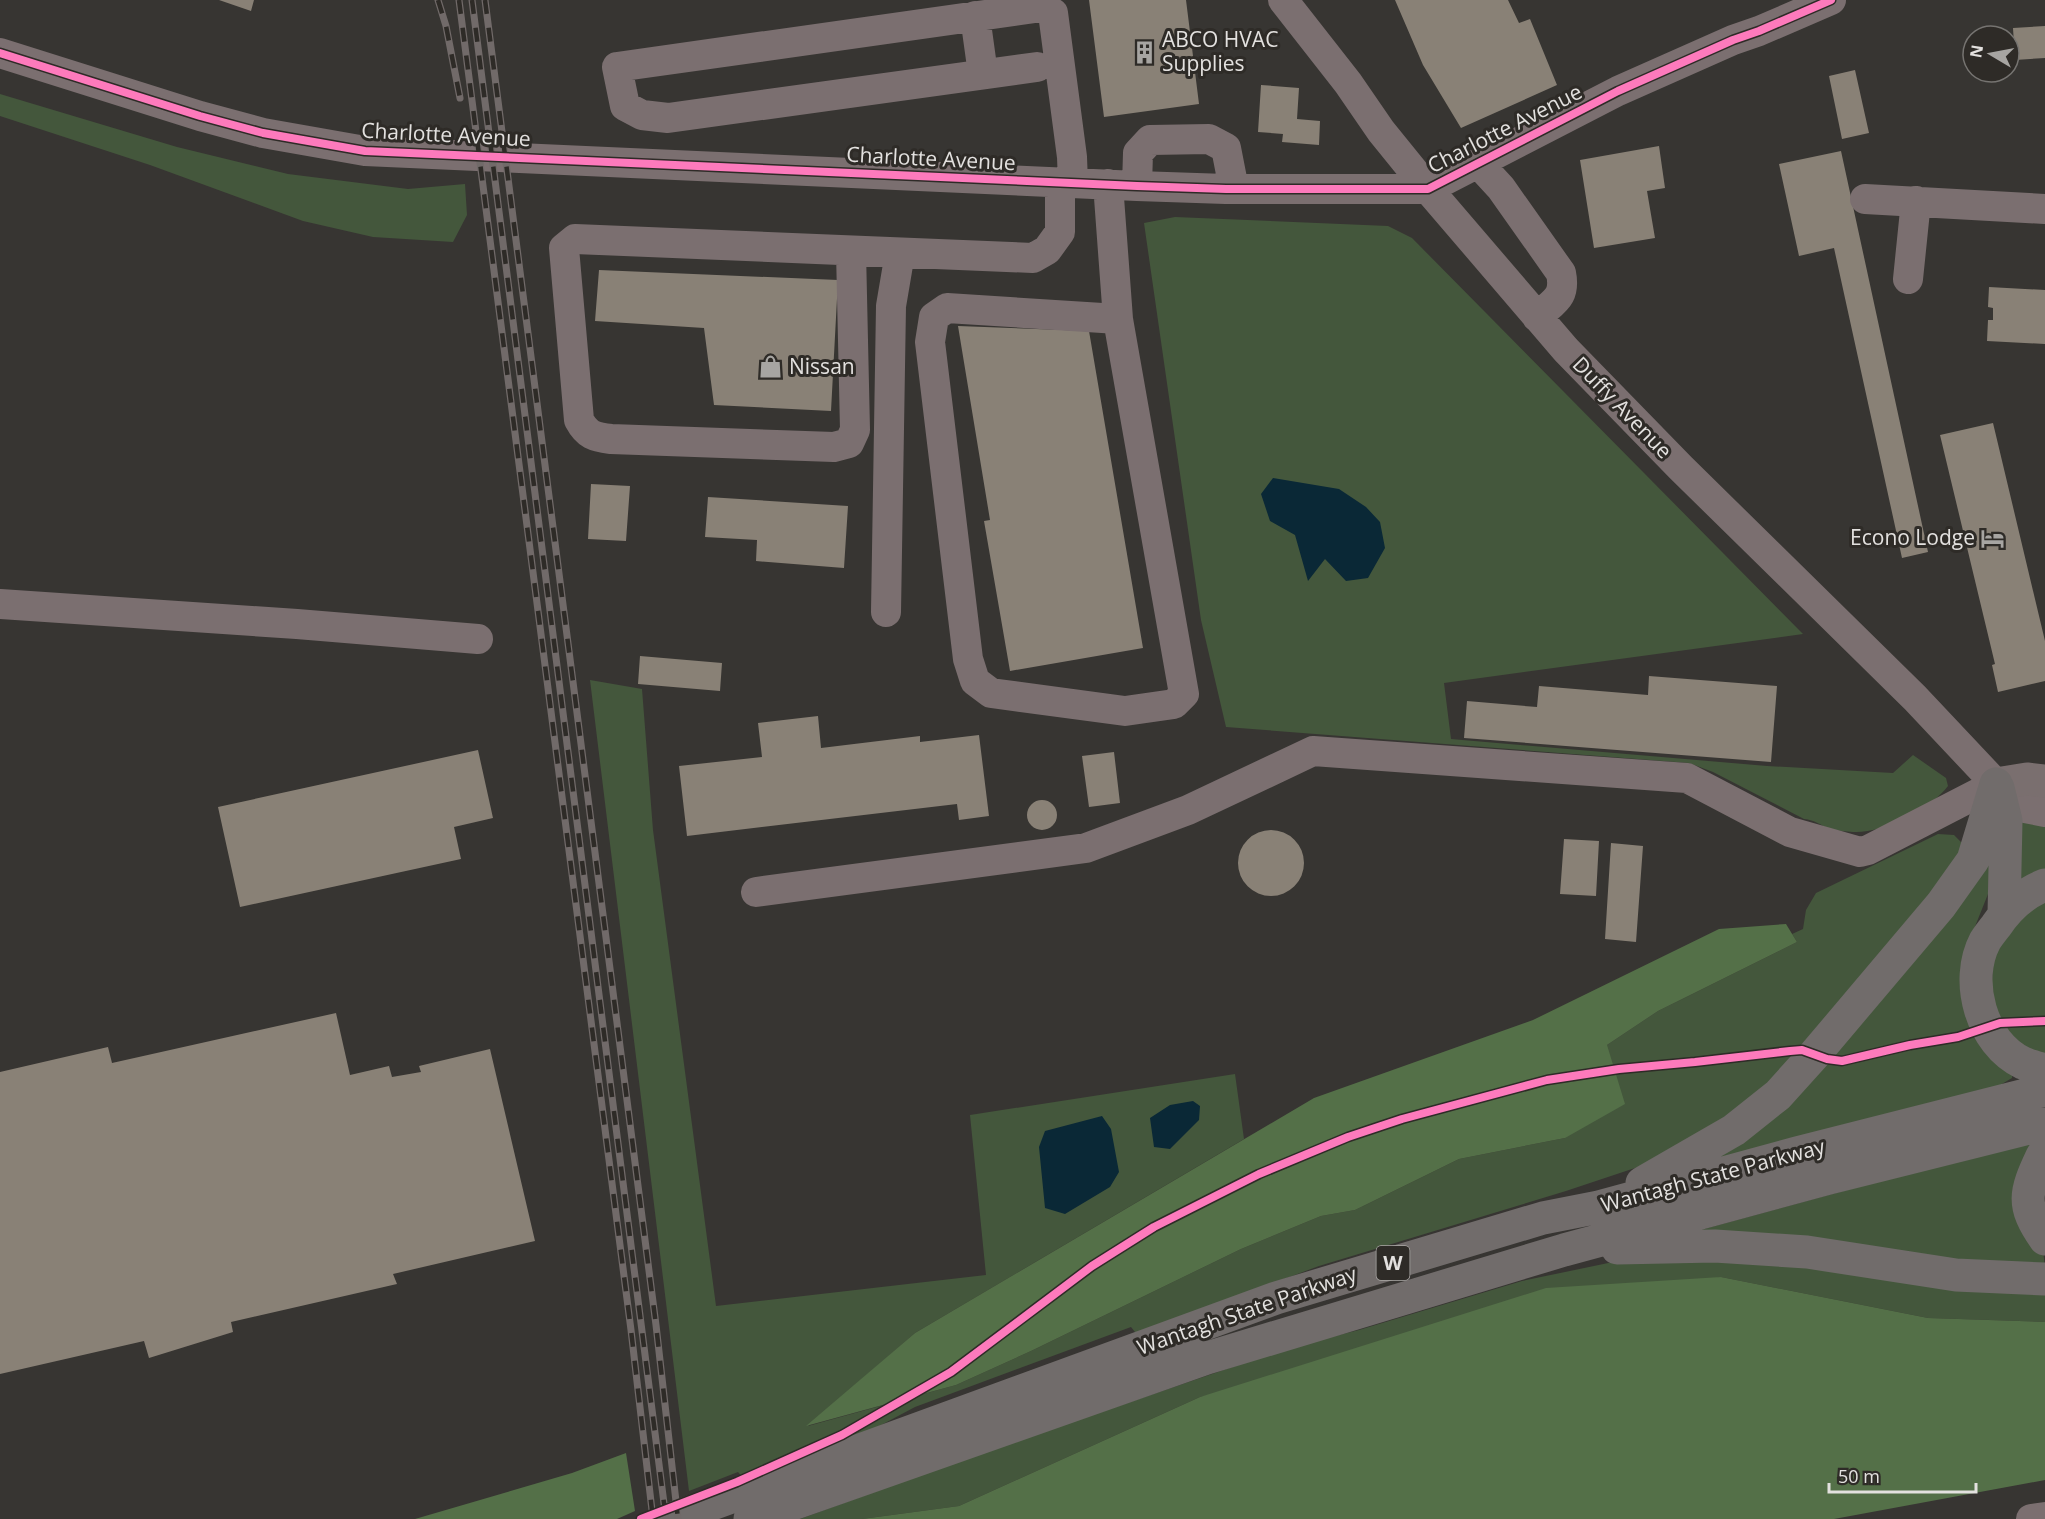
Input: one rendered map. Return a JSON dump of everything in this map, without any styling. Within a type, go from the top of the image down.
[{"type":"highway","points":[[1996,784],[2006,821],[2004,914]]},
{"type":"highway","points":[[1599,1207],[1734,1130],[1778,1095],[1941,905],[1967,869],[1973,860],[1996,784]]},
{"type":"highway","points":[[2045,885],[2025,895],[2004,914],[1984,942],[1979,959],[1977,996],[1987,1027],[1999,1044],[2021,1062],[2045,1070]]},
{"type":"highway","name":"Wantagh State Parkway","points":[[756,1507],[1276,1298],[1543,1218],[1599,1207],[1797,1153],[2045,1090]]},
{"type":"highway","name":"Wantagh State Parkway","points":[[671,1519],[756,1507],[1207,1358],[1564,1250],[1817,1181],[2045,1124]]},
{"type":"highway","points":[[2045,1152],[2034,1172],[2028,1197],[2031,1216],[2045,1239]]},
{"type":"highway","points":[[1564,1250],[1715,1246],[1807,1252],[1956,1275],[2045,1279]]},
{"type":"main road","points":[[1996,784],[2027,779],[2045,781]]},
{"type":"street","name":"Duffy Avenue","points":[[1283,0],[1348,83],[1381,131],[1566,350],[1681,468],[1915,698],[1996,784],[2025,808],[2045,812]]},
{"type":"street","name":"Charlotte Avenue","points":[[0,53],[242,128],[365,151],[1066,183],[1234,189],[1428,189],[1618,92],[1733,40],[1832,0]]},
{"type":"street","points":[[851,251],[855,430],[849,442],[834,447],[611,439],[593,437],[585,431],[579,420],[564,248],[575,239],[1033,258],[1047,250],[1060,232],[1066,183],[1072,157],[1053,13],[1042,7],[617,67],[626,106],[642,115],[668,117],[1036,67]]},
{"type":"street","points":[[975,16],[983,74]]},
{"type":"street","points":[[1118,319],[947,308],[934,317],[930,342],[968,659],[975,681],[991,693],[1125,711],[1174,704],[1184,694],[1118,319],[1122,185],[1138,153],[1150,140],[1209,139],[1226,148],[1234,189]]},
{"type":"street","points":[[1478,163],[1501,188],[1561,273],[1564,285],[1562,293],[1537,317]]},
{"type":"street","points":[[1865,199],[2045,209]]},
{"type":"street","points":[[1908,279],[1916,201]]},
{"type":"street","points":[[886,612],[891,306],[900,253]]},
{"type":"street","points":[[0,604],[478,639]]},
{"type":"street","points":[[756,892],[1086,848],[1188,810],[1313,751],[1687,778],[1790,832],[1860,852],[1996,784]]},
{"type":"street","points":[[2031,1519],[2045,1517]]},
{"type":"green space","points":[[0,94],[177,147],[288,174],[408,189],[465,184],[467,215],[453,242],[373,237],[303,221],[150,165],[0,116]]},
{"type":"green space","points":[[1175,217],[1388,226],[1412,238],[1803,634],[1444,683],[1451,739],[1767,766],[1893,773],[1913,755],[1946,778],[1948,786],[1918,811],[1891,824],[1864,831],[1839,831],[1804,819],[1713,772],[1689,763],[1226,727],[1201,620],[1144,223]]},
{"type":"green space","points":[[590,680],[642,689],[653,830],[716,1306],[986,1275],[970,1115],[1235,1074],[1244,1139],[915,1333],[808,1426],[956,1385],[1241,1249],[1321,1216],[1355,1210],[1459,1159],[1565,1138],[1607,1045],[1658,1011],[1797,942],[1792,934],[1803,929],[1806,910],[1816,893],[1938,834],[1954,835],[1963,844],[1963,860],[1789,1068],[1747,1105],[1644,1165],[1319,1266],[1206,1308],[1139,1337],[1131,1327],[915,1407],[868,1432],[743,1478],[738,1472],[689,1491]]},
{"type":"green space","points":[[2017,818],[2045,822],[2045,871],[2019,881]]},
{"type":"green space","points":[[1992,842],[1988,894],[1974,929],[2013,1069],[2012,1078],[1990,1091],[1710,1161]]},
{"type":"green space","points":[[2045,893],[2045,1058],[2006,1035],[1990,1006],[1995,939]]},
{"type":"green space","points":[[1786,924],[1797,942],[1658,1011],[1607,1045],[1625,1104],[1565,1138],[1459,1159],[1355,1210],[1321,1216],[1241,1249],[956,1385],[806,1426],[915,1333],[1314,1098],[1533,1020],[1719,929]]},
{"type":"green space","points":[[2045,1136],[2031,1152],[2045,1267],[2000,1266],[1702,1233],[1700,1230]]},
{"type":"green space","points":[[1707,1256],[2045,1290],[2045,1322],[1928,1318],[1721,1277],[1200,1397],[959,1506],[862,1519],[800,1519],[969,1457],[1291,1347],[1359,1330],[1522,1281],[1613,1262]]},
{"type":"green space","points":[[1721,1277],[1928,1318],[2045,1322],[2045,1480],[1834,1519],[862,1519],[959,1506],[1200,1397],[1546,1288]]},
{"type":"green space","points":[[626,1453],[635,1511],[617,1519],[415,1519],[572,1473]]},
{"type":"water","points":[[1273,478],[1339,489],[1366,507],[1380,522],[1385,548],[1368,578],[1346,581],[1325,559],[1308,581],[1295,535],[1270,521],[1261,494]]},
{"type":"water","points":[[1193,1101],[1200,1106],[1199,1120],[1170,1149],[1154,1147],[1150,1118],[1170,1105]]},
{"type":"water","points":[[1102,1116],[1111,1129],[1119,1172],[1110,1187],[1065,1214],[1045,1208],[1039,1147],[1045,1131]]},
{"type":"building","points":[[219,0],[254,0],[251,11]]},
{"type":"building","name":"ABCO HVAC Supplies","points":[[1089,0],[1186,0],[1199,104],[1104,117]]},
{"type":"building","points":[[1395,0],[1508,0],[1519,23],[1530,19],[1557,85],[1461,128],[1423,65]]},
{"type":"building","points":[[2045,26],[2045,58],[2021,60],[2021,28]]},
{"type":"building","points":[[1855,70],[1869,133],[1842,139],[1829,76]]},
{"type":"building","points":[[1261,85],[1299,88],[1297,119],[1320,121],[1319,145],[1282,142],[1283,134],[1258,132]]},
{"type":"building","points":[[1659,146],[1665,188],[1647,191],[1655,238],[1594,248],[1580,160]]},
{"type":"building","points":[[1841,151],[1928,552],[1902,558],[1834,248],[1799,256],[1779,164]]},
{"type":"building","name":"Nissan","points":[[599,270],[838,280],[831,411],[714,405],[704,328],[595,321]]},
{"type":"building","points":[[1989,287],[2045,290],[2045,344],[1987,341],[1988,320],[1993,320],[1993,308],[1988,307]]},
{"type":"building","points":[[958,326],[1089,331],[1143,648],[1010,671],[984,521],[990,520]]},
{"type":"building","name":"Econo Lodge","points":[[1993,423],[2045,641],[2045,681],[1998,692],[1992,665],[1995,664],[1940,435]]},
{"type":"building","points":[[591,484],[630,486],[626,541],[588,539]]},
{"type":"building","points":[[708,497],[848,506],[844,568],[756,561],[757,540],[705,537]]},
{"type":"building","points":[[640,656],[722,663],[720,691],[638,684]]},
{"type":"building","points":[[1649,676],[1777,686],[1771,762],[1464,738],[1467,701],[1537,707],[1539,686],[1648,695]]},
{"type":"building","points":[[818,716],[821,748],[920,736],[920,742],[979,735],[989,816],[959,820],[957,804],[687,836],[679,766],[762,757],[758,723]]},
{"type":"building","points":[[478,750],[493,818],[454,827],[461,859],[240,907],[218,807]]},
{"type":"building","points":[[1114,752],[1120,803],[1089,807],[1082,756]]},
{"type":"building","points":[[1042,800],[1053,804],[1057,815],[1053,826],[1042,830],[1031,826],[1027,815],[1031,804]]},
{"type":"building","points":[[1271,830],[1284,833],[1294,840],[1301,850],[1304,863],[1301,876],[1294,886],[1284,893],[1271,896],[1258,893],[1248,886],[1241,876],[1238,863],[1241,850],[1248,840],[1258,833]]},
{"type":"building","points":[[1564,839],[1599,841],[1596,896],[1560,894]]},
{"type":"building","points":[[1611,843],[1643,846],[1636,942],[1605,939]]},
{"type":"building","points":[[336,1013],[350,1075],[389,1066],[392,1077],[421,1072],[419,1066],[490,1049],[535,1241],[393,1274],[397,1284],[231,1322],[233,1332],[149,1358],[144,1341],[0,1374],[0,1072],[108,1047],[112,1063]]},
{"type":"railway","points":[[438,0],[446,26],[460,98]]},
{"type":"railway","points":[[459,0],[631,1330],[653,1519]]},
{"type":"railway","points":[[472,0],[666,1519]]},
{"type":"railway","points":[[485,0],[656,1325],[678,1519]]},
{"type":"cycle path","points":[[0,53],[200,116],[263,133],[365,151],[1137,186],[1226,189],[1428,189],[1618,91],[1831,0]]},
{"type":"cycle path","points":[[641,1519],[737,1482],[842,1435],[951,1372],[1092,1266],[1154,1227],[1259,1174],[1348,1137],[1402,1119],[1547,1080],[1619,1069],[1802,1050],[1827,1059],[1842,1061],[1910,1045],[1958,1037],[2000,1023],[2045,1021]]},
{"type":"place","name":"ABCO HVAC Supplies","points":[[1144,52]]},
{"type":"place","name":"Nissan","points":[[771,367]]},
{"type":"place","name":"Econo Lodge","points":[[1993,538]]}]
